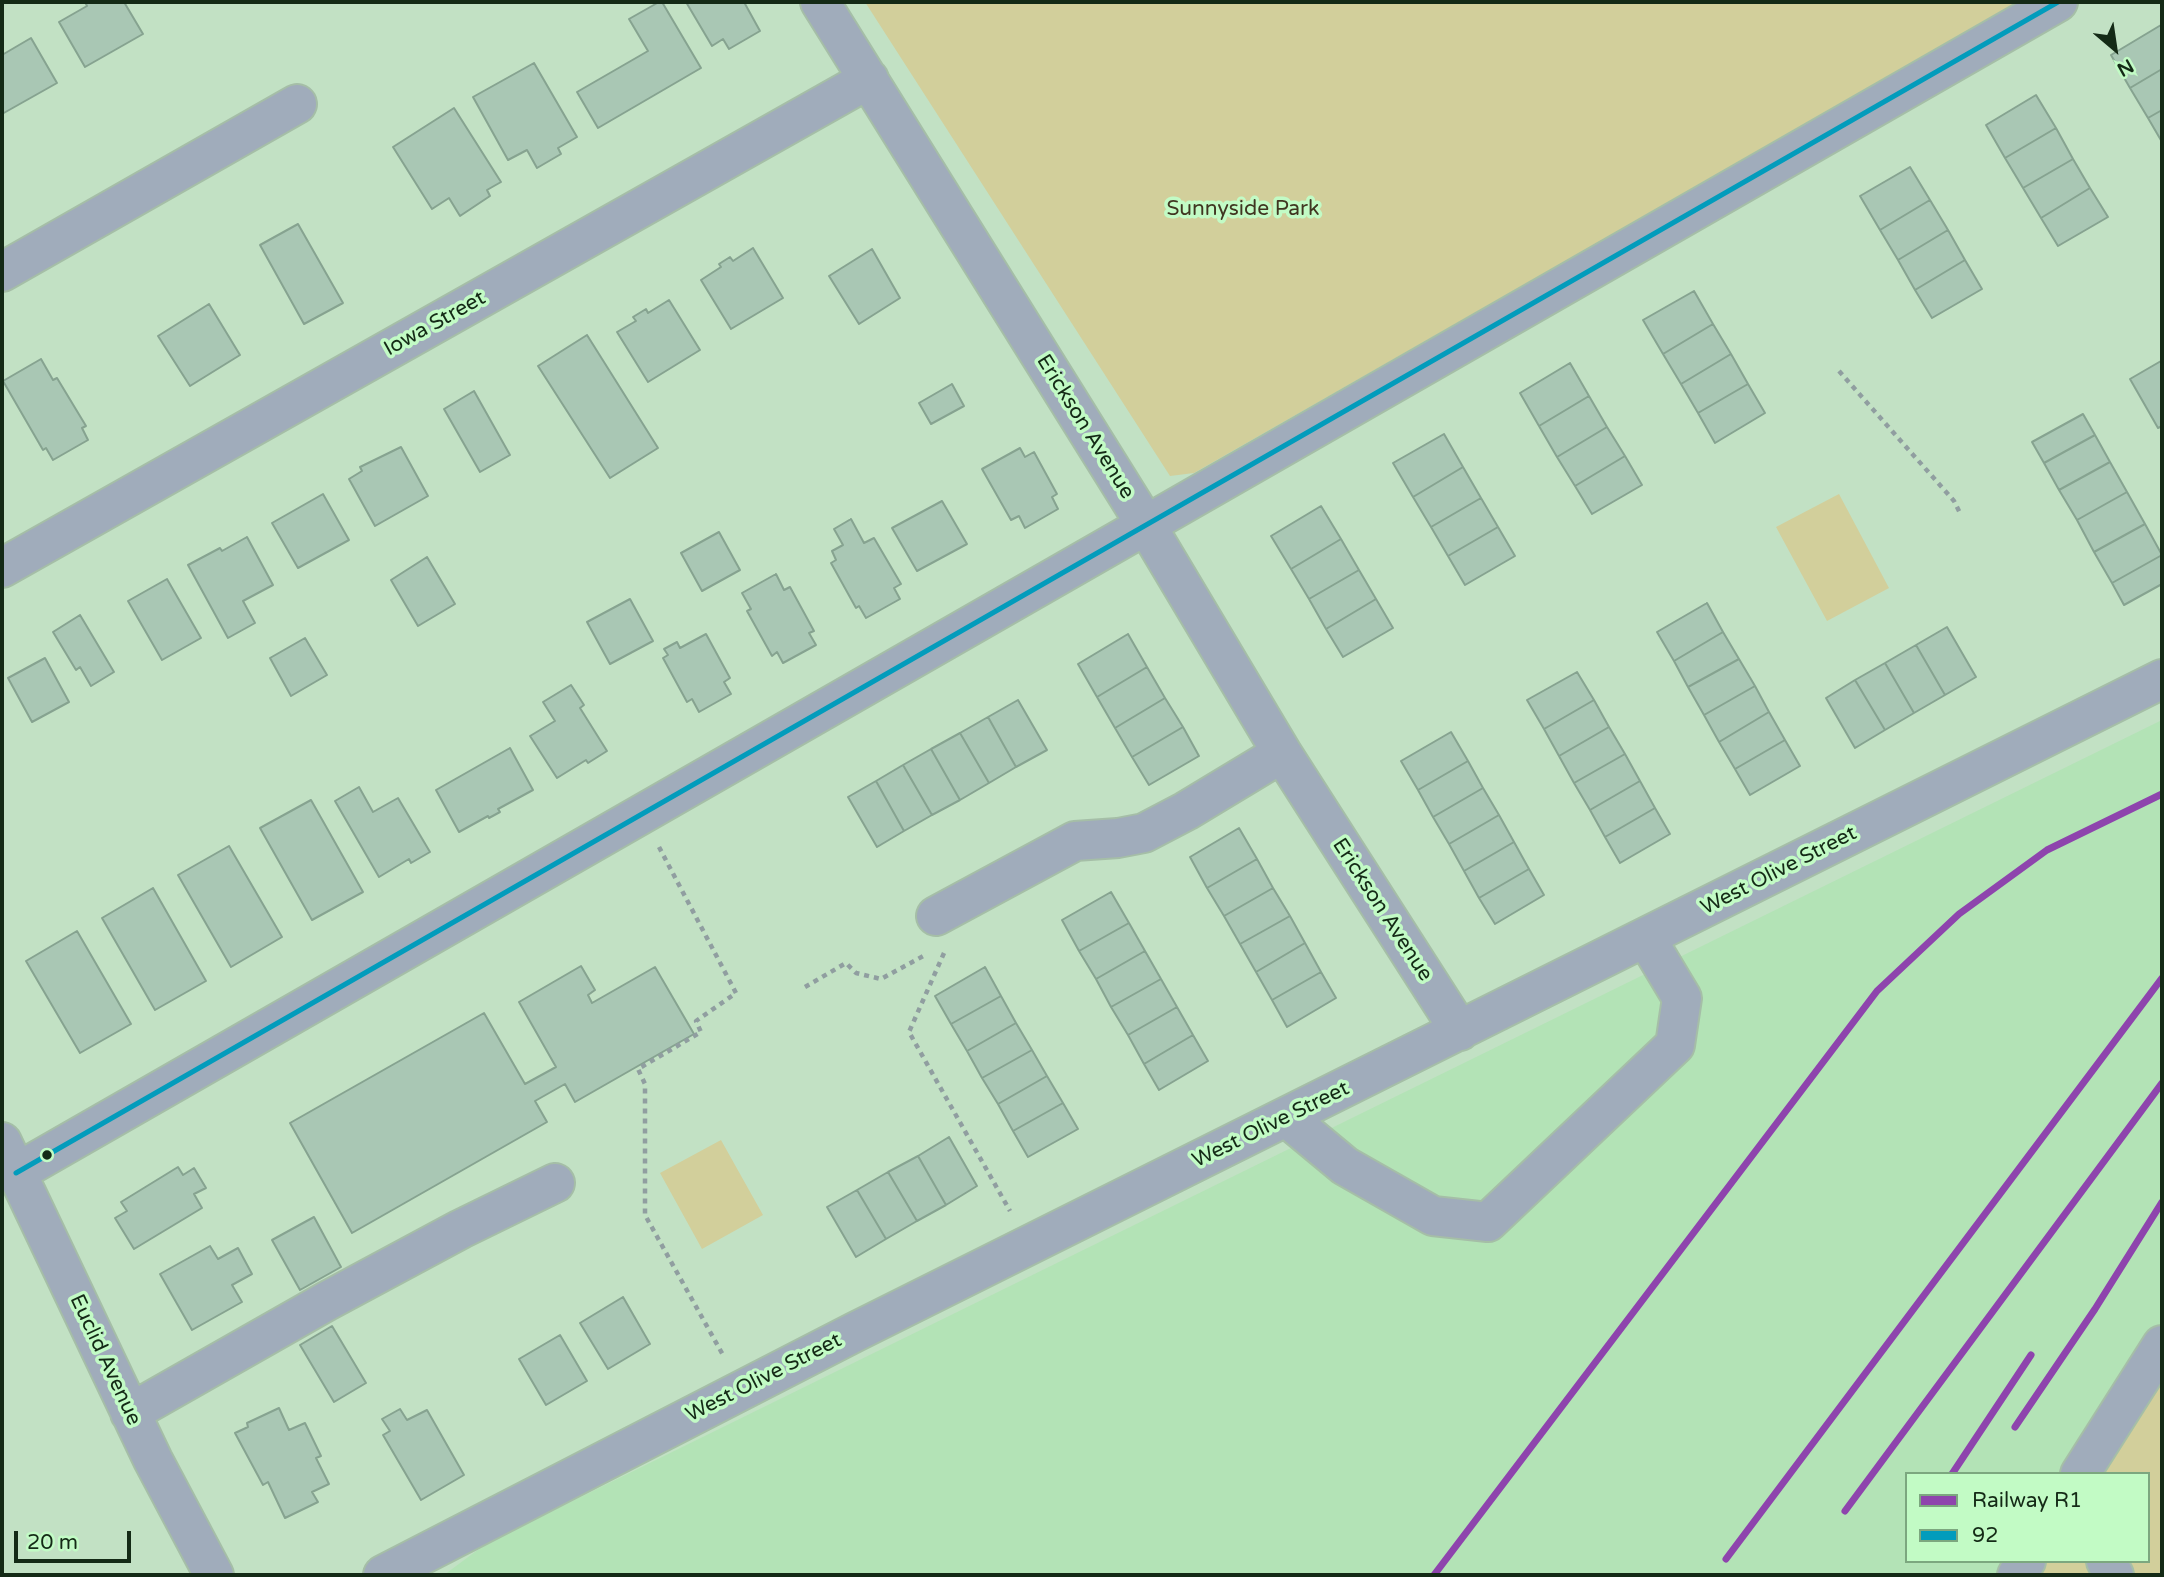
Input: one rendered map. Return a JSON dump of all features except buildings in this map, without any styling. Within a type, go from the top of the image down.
[{"type":"street","name":"Erickson Avenue","points":[[820,2],[1146,525],[1282,753],[1460,1031]]},
{"type":"street","points":[[9,1158],[642,815],[2058,2]]},
{"type":"street","name":"Iowa Street","points":[[2,568],[869,79]]},
{"type":"street","points":[[2,272],[297,104]]},
{"type":"street","name":"West Olive Street","points":[[383,1575],[743,1389],[2162,679]]},
{"type":"street","points":[[935,939],[1075,841],[1144,833],[1282,753]]},
{"type":"street","points":[[1286,1117],[1345,1166],[1433,1216],[1488,1222],[1675,1045],[1682,998],[1646,938]]},
{"type":"street","name":"Euclid Avenue","points":[[9,1158],[153,1460],[214,1575]]},
{"type":"street","points":[[130,1413],[327,1301],[461,1229],[555,1183]]},
{"type":"street","points":[[2082,1472],[2162,1345]]},
{"type":"path","points":[[1839,370],[1954,501],[1961,515]]},
{"type":"path","points":[[642,815],[736,993],[696,1021],[701,1032],[638,1069],[645,1084],[645,1215],[743,1389]]},
{"type":"path","points":[[805,986],[846,963],[856,972],[881,979],[935,939],[944,953],[909,1032],[1030,1245]]},
{"type":"shaded area","points":[[2162,720],[2162,1341],[2079,1472],[1905,1472],[1905,1563],[2022,1563],[2014,1575],[444,1575],[487,1543]]},
{"type":"green space","name":"Sunnyside Park","points":[[865,2],[2020,2],[1194,473],[1170,476]]},
{"type":"green space","points":[[1839,494],[1889,588],[1827,621],[1776,527]]},
{"type":"green space","points":[[721,1140],[763,1215],[702,1249],[660,1173]]},
{"type":"green space","points":[[2162,1341],[2162,1575],[2014,1575],[2022,1563],[2150,1563],[2150,1472],[2079,1472]]},
{"type":"rail line","name":"R1","points":[[1434,1575],[1877,991],[1959,914],[2047,850],[2162,794]]},
{"type":"rail line","name":"R1","points":[[1726,1559],[2162,978]]},
{"type":"rail line","name":"R1","points":[[1845,1511],[2162,1083]]},
{"type":"rail line","name":"R1","points":[[2015,1427],[2095,1309],[2162,1202]]},
{"type":"rail line","name":"R1","points":[[1953,1472],[2031,1355]]},
{"type":"transit line","name":"92","points":[[16,1173],[2058,2]]}]
